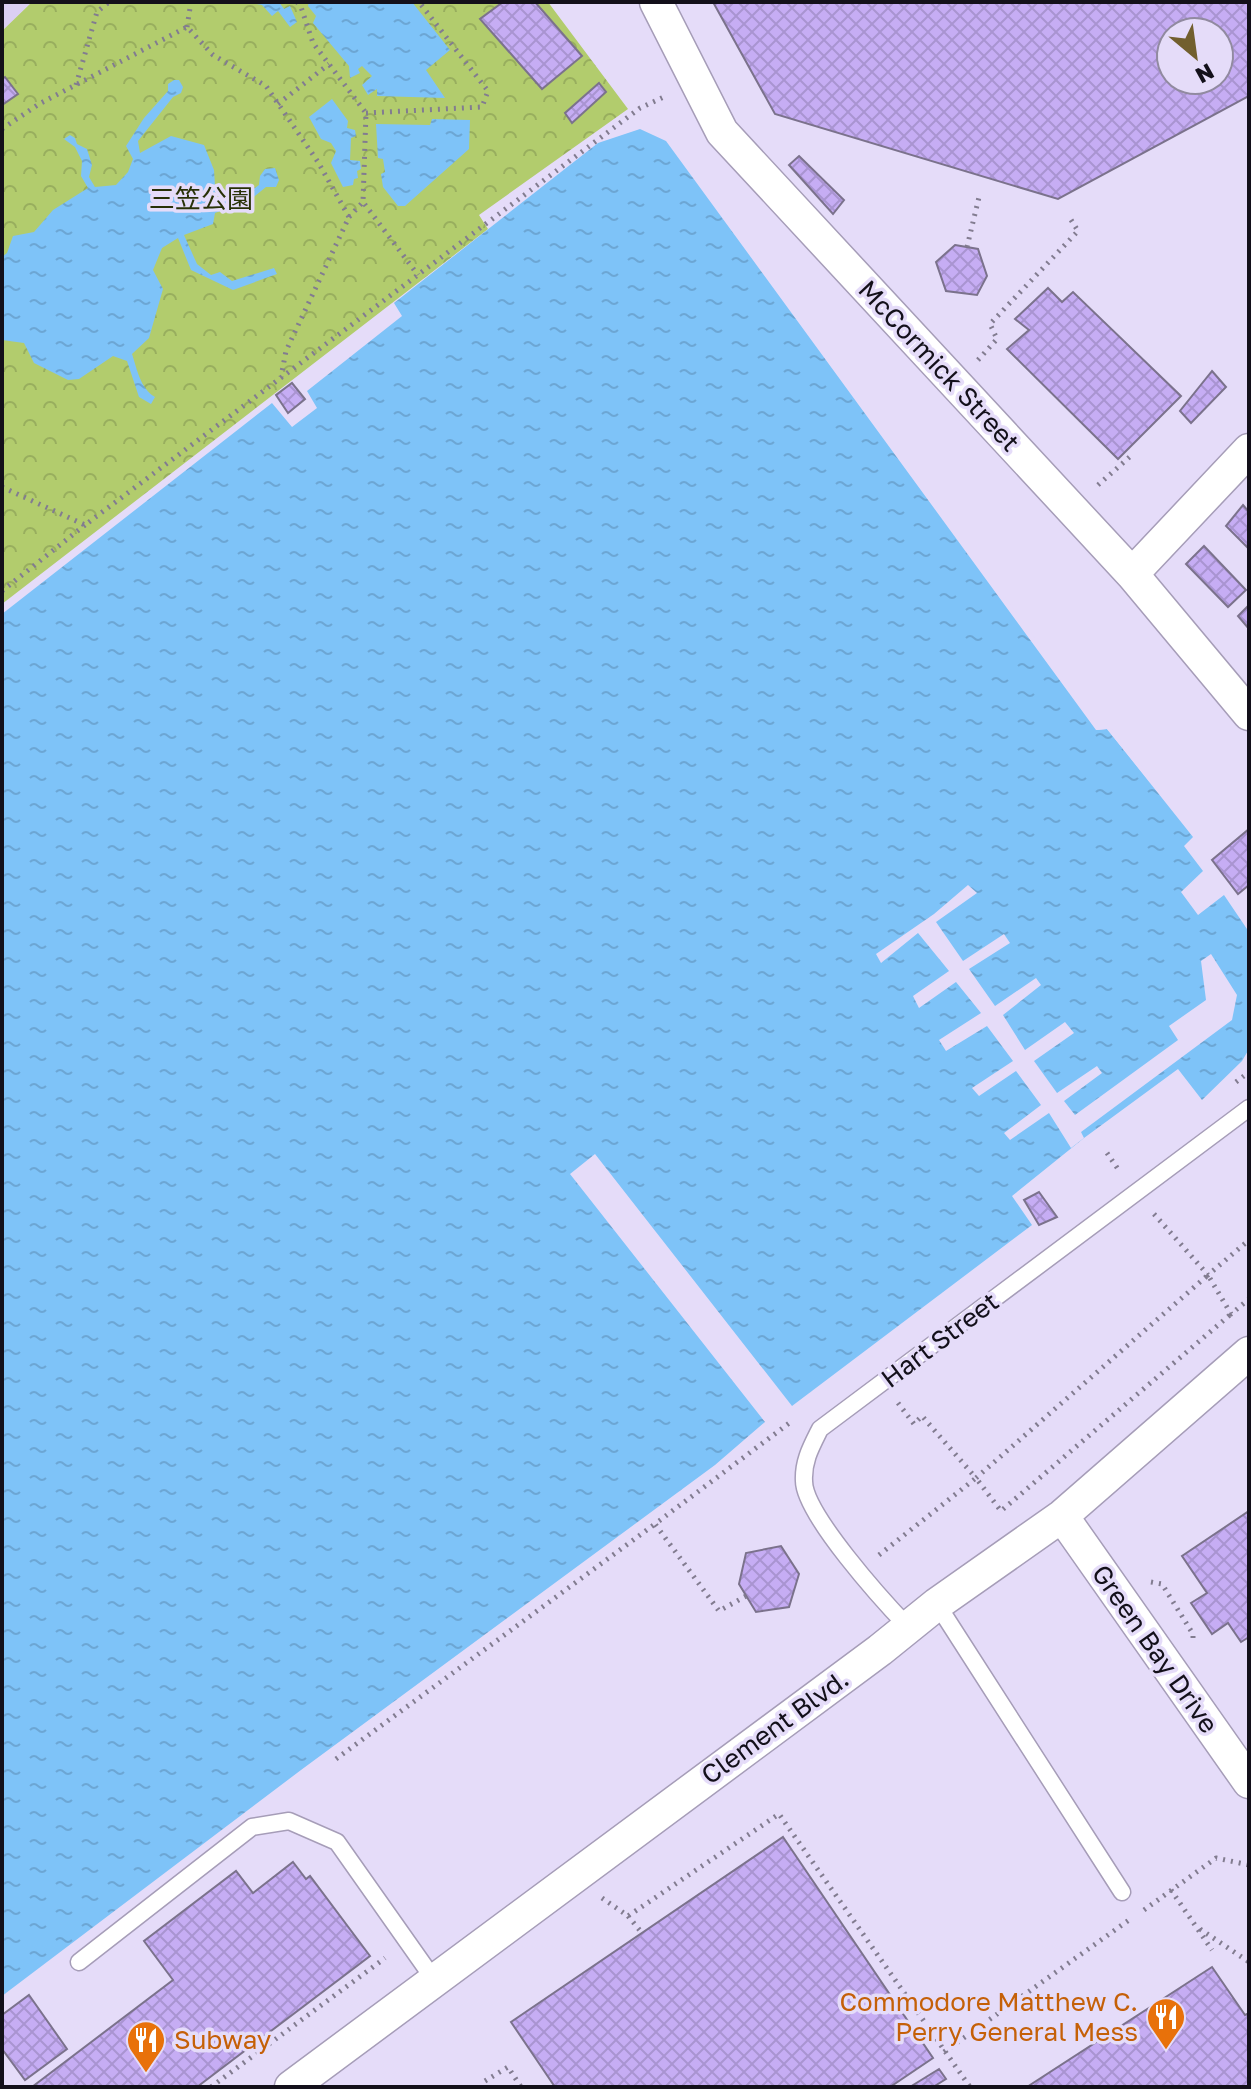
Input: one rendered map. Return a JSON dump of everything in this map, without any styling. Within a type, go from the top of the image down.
[{"type":"street","name":"McCormick Street","points":[[656,2],[722,132],[1132,574],[1246,705]]},
{"type":"street","points":[[1132,574],[1249,450]]},
{"type":"street","name":"Clement Blvd.","points":[[291,2087],[937,1604],[1062,1516],[1249,1353]]},
{"type":"street","name":"Green Bay Drive","points":[[1062,1516],[1249,1782]]},
{"type":"lane","name":"Hart Street","points":[[908,1627],[886,1605],[815,1514],[803,1485],[805,1460],[820,1429],[1249,1108]]},
{"type":"lane","points":[[937,1604],[1122,1892]]},
{"type":"lane","points":[[79,1962],[252,1827],[289,1821],[337,1842],[435,1981]]},
{"type":"path","points":[[76,85],[97,12],[109,2]]},
{"type":"path","points":[[187,27],[191,2]]},
{"type":"path","points":[[297,2],[313,43],[366,113],[363,202],[418,275]]},
{"type":"path","points":[[366,113],[482,107],[488,91],[419,2]]},
{"type":"path","points":[[2,129],[39,104],[187,27]]},
{"type":"path","points":[[187,27],[213,55],[266,86],[318,162],[349,217]]},
{"type":"path","points":[[278,104],[329,64]]},
{"type":"path","points":[[2,591],[85,525],[640,108],[696,82]]},
{"type":"path","points":[[967,247],[980,193]]},
{"type":"path","points":[[281,378],[286,351],[349,217],[363,202]]},
{"type":"path","points":[[968,370],[997,339],[990,324],[1078,231],[1068,215]]},
{"type":"path","points":[[1087,495],[1133,454]]},
{"type":"path","points":[[2,487],[85,525]]},
{"type":"path","points":[[1135,1192],[1208,1275],[1231,1314]]},
{"type":"path","points":[[875,1558],[976,1478],[1249,1240]]},
{"type":"path","points":[[882,1384],[914,1424],[922,1416],[1001,1511],[1249,1299]]},
{"type":"path","points":[[336,1759],[805,1412]]},
{"type":"path","points":[[655,1524],[719,1611],[746,1596]]},
{"type":"path","points":[[628,1916],[779,1814],[970,2087]]},
{"type":"path","points":[[944,2052],[1216,1858],[1249,1865]]},
{"type":"path","points":[[1171,1890],[1212,1950]]},
{"type":"path","points":[[598,1895],[628,1916],[642,1933]]},
{"type":"path","points":[[1198,1927],[1249,1962]]},
{"type":"path","points":[[485,2081],[508,2067],[521,2087]]},
{"type":"shaded area","points":[[2,2],[32,2],[2,31]]},
{"type":"green space","name":"三笠公園","points":[[32,2],[548,2],[628,109],[479,215],[488,229],[2,604],[2,31]]},
{"type":"water","points":[[246,2],[279,2],[284,9],[290,6],[297,22],[290,27],[278,11],[272,16],[262,5]]},
{"type":"water","points":[[309,2],[412,2],[450,50],[426,70],[445,98],[377,96],[377,89],[368,95],[362,85],[372,76],[362,66],[358,69],[360,73],[350,78],[349,66],[313,23],[316,16],[308,6]]},
{"type":"water","points":[[179,80],[183,87],[181,93],[173,97],[138,141],[140,153],[171,136],[204,145],[214,170],[216,202],[247,194],[259,185],[265,169],[275,168],[279,180],[276,187],[266,187],[250,200],[215,213],[213,224],[184,235],[197,264],[211,275],[220,272],[232,281],[274,268],[277,274],[233,290],[191,270],[178,238],[162,248],[153,270],[163,289],[149,338],[132,354],[142,383],[155,397],[151,404],[139,397],[127,361],[113,356],[79,379],[68,380],[34,363],[24,343],[2,340],[2,257],[7,253],[13,236],[34,232],[53,210],[88,188],[81,176],[82,161],[75,147],[64,139],[70,135],[77,144],[87,149],[92,165],[89,177],[95,187],[116,185],[128,172],[133,159],[126,146],[144,118],[168,91],[168,84]]},
{"type":"water","points":[[332,99],[348,121],[347,128],[355,130],[356,136],[351,138],[350,160],[360,161],[361,169],[357,171],[358,178],[354,179],[353,185],[343,187],[331,163],[336,151],[331,143],[321,139],[309,117]]},
{"type":"water","points":[[432,119],[470,120],[469,149],[405,206],[398,206],[383,187],[381,174],[385,172],[383,159],[378,158],[376,124],[430,125]]},
{"type":"water","points":[[640,129],[666,141],[1096,730],[1107,729],[1193,837],[1184,846],[1203,871],[1181,892],[1198,915],[1224,895],[1249,932],[1249,1049],[1242,1061],[1202,1100],[1178,1069],[1084,1138],[1012,1196],[1032,1225],[792,1406],[595,1154],[570,1174],[765,1422],[715,1465],[301,1770],[2,1996],[2,614],[272,403],[292,427],[317,408],[307,391],[402,316],[394,303],[598,143]]},
{"type":"pier","points":[[1005,597],[1098,726],[1110,726],[1152,779],[1149,781],[1107,729],[1097,730],[1002,600]]},
{"type":"pier","points":[[968,885],[977,893],[936,922],[963,961],[1004,934],[1010,943],[969,969],[995,1006],[1036,978],[1041,985],[1003,1015],[1025,1050],[1065,1022],[1074,1033],[1034,1061],[1057,1093],[1097,1066],[1102,1073],[1064,1101],[1075,1115],[1178,1040],[1169,1026],[1206,1000],[1201,961],[1211,954],[1237,995],[1232,1020],[1081,1132],[1084,1138],[1071,1148],[1049,1113],[1010,1140],[1004,1133],[1041,1105],[1016,1071],[979,1096],[972,1088],[1013,1061],[987,1026],[946,1051],[939,1040],[981,1013],[956,982],[919,1008],[913,996],[949,971],[918,933],[881,963],[876,954],[934,914]]},
{"type":"building","points":[[503,2],[535,2],[582,56],[542,89],[480,19]]},
{"type":"building","points":[[713,2],[1249,2],[1249,96],[1058,199],[775,114]]},
{"type":"building","points":[[5,77],[18,94],[2,105],[2,79]]},
{"type":"building","points":[[599,83],[606,92],[572,123],[565,113]]},
{"type":"building","points":[[799,156],[844,200],[833,214],[789,165]]},
{"type":"building","points":[[955,245],[978,249],[987,276],[977,295],[946,291],[936,262]]},
{"type":"building","points":[[1048,288],[1062,302],[1073,292],[1181,396],[1118,459],[1007,349],[1029,330],[1015,319]]},
{"type":"building","points":[[1212,371],[1226,387],[1191,423],[1180,411]]},
{"type":"building","points":[[292,383],[305,399],[288,413],[276,395]]},
{"type":"building","points":[[1243,505],[1249,512],[1249,549],[1226,526]]},
{"type":"building","points":[[1204,546],[1246,590],[1228,607],[1186,564]]},
{"type":"building","points":[[1249,605],[1249,629],[1238,616]]},
{"type":"building","points":[[1249,829],[1249,885],[1238,894],[1212,860]]},
{"type":"building","points":[[1039,1192],[1057,1217],[1039,1225],[1024,1200]]},
{"type":"building","points":[[1249,1511],[1249,1637],[1241,1642],[1228,1623],[1212,1634],[1191,1603],[1207,1593],[1182,1556]]},
{"type":"building","points":[[781,1546],[799,1574],[789,1607],[756,1612],[739,1584],[746,1553]]},
{"type":"building","points":[[783,1837],[933,2058],[890,2087],[555,2087],[511,2022]]},
{"type":"building","points":[[293,1862],[306,1879],[310,1876],[370,1956],[197,2087],[32,2087],[173,1980],[144,1941],[236,1871],[253,1893]]},
{"type":"building","name":"Commodore Matthew C. Perry General Mess","points":[[1212,1967],[1245,2015],[1249,2013],[1249,2087],[1027,2087]]},
{"type":"building","points":[[29,1995],[67,2049],[25,2080],[2,2049],[2,2015]]},
{"type":"building","points":[[939,2069],[946,2079],[933,2087],[910,2087]]},
{"type":"place","name":"Commodore Matthew C. Perry General Mess","points":[[1166,2051]]},
{"type":"place","name":"Subway","points":[[146,2074]]}]
